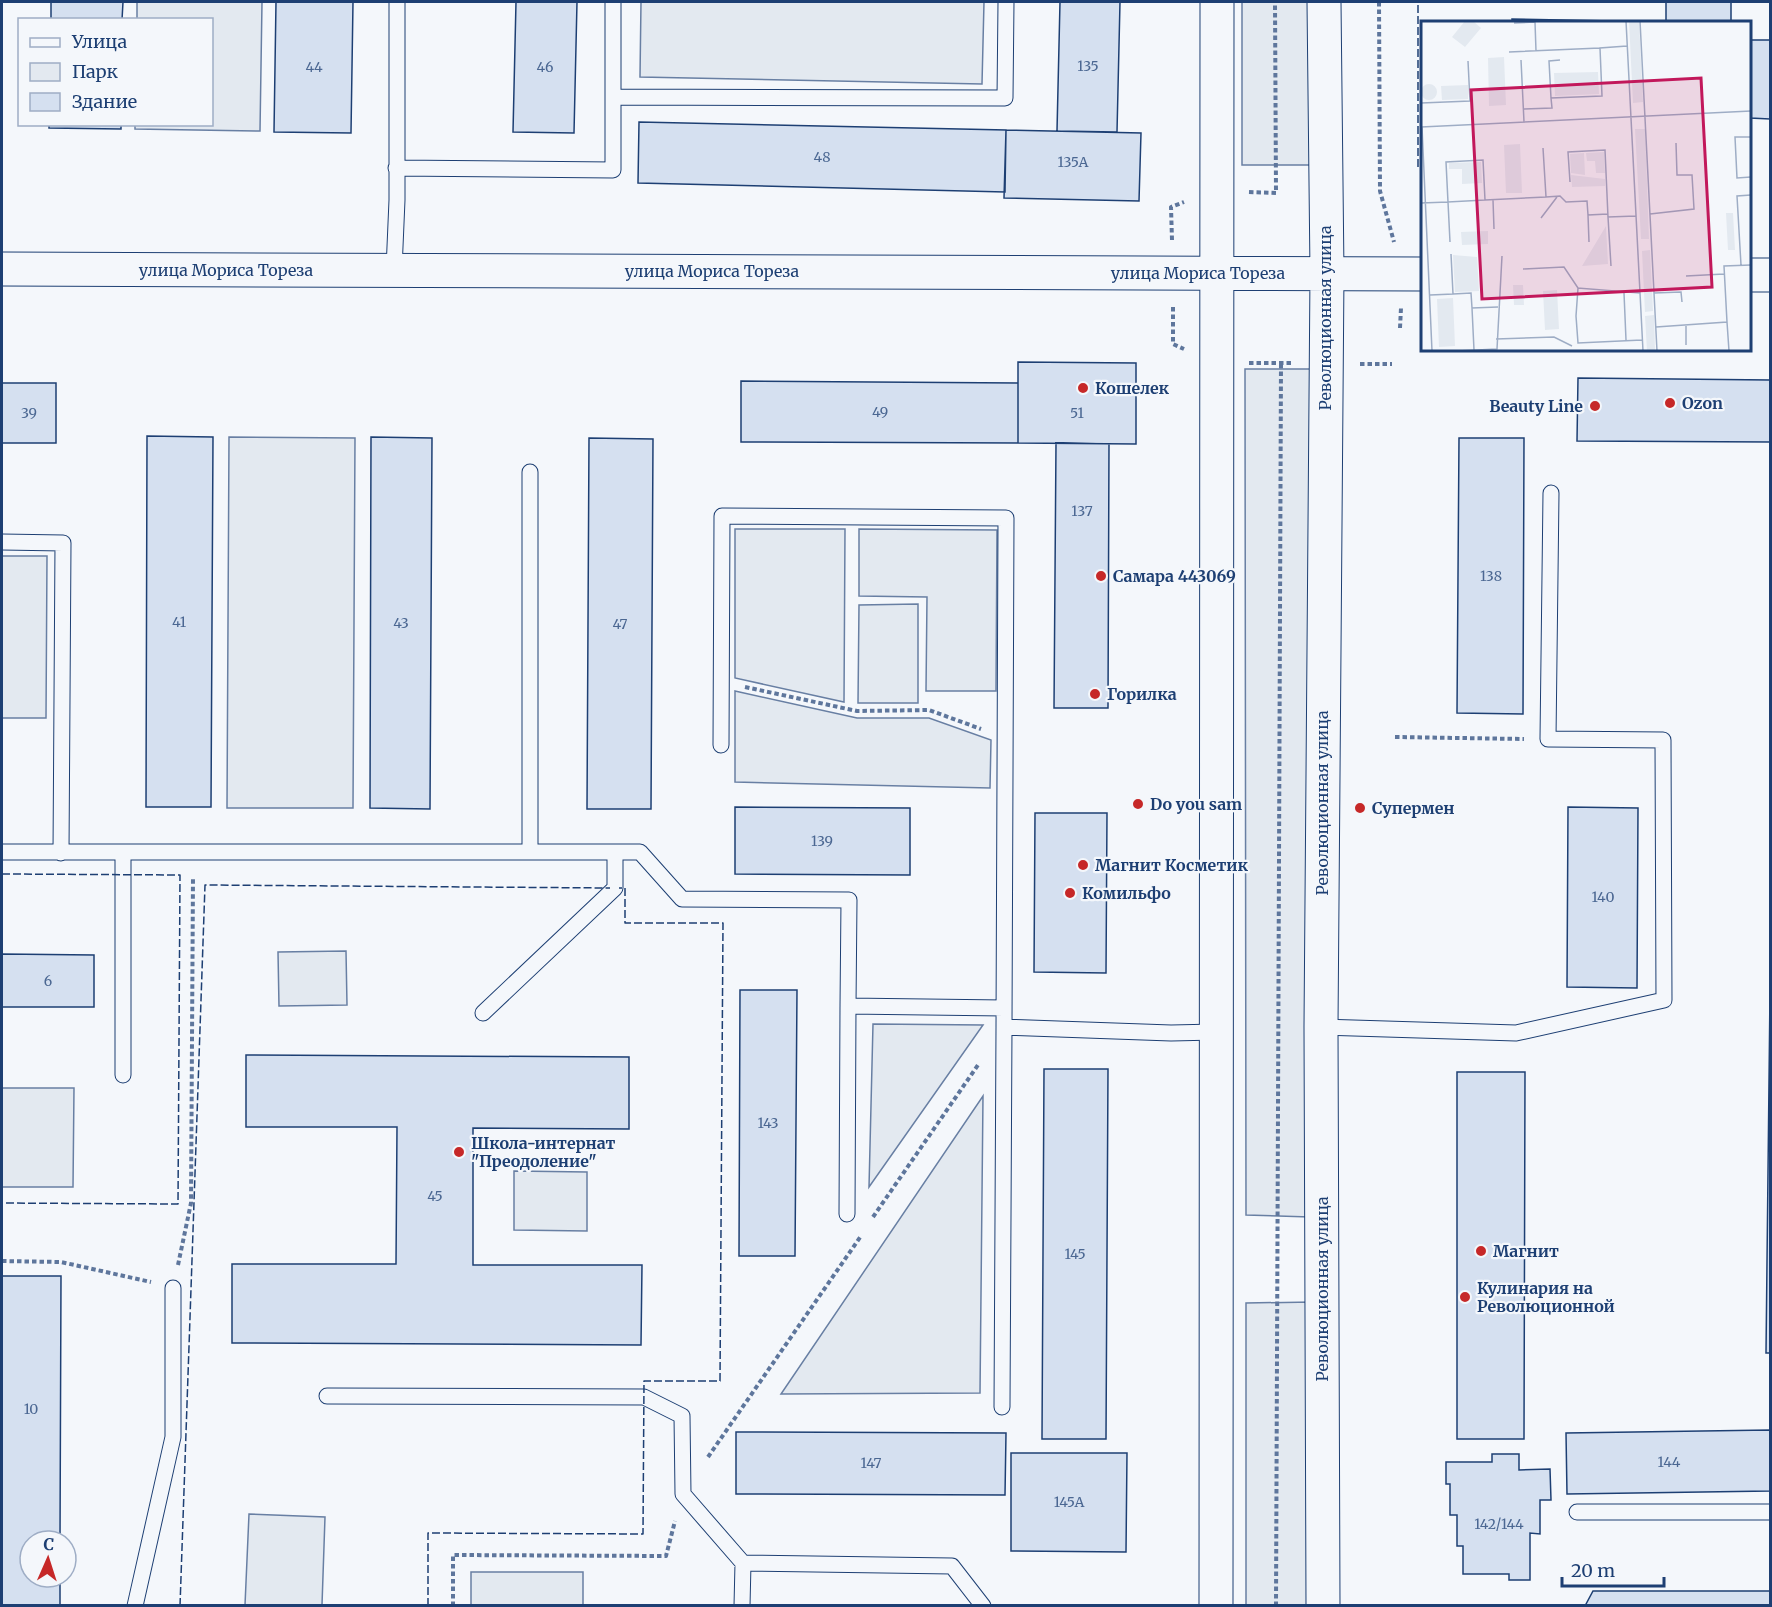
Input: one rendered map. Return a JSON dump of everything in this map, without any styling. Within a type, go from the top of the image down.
[{"type":"main road","points":[[1216,1605],[1217,2]]},
{"type":"main road","name":"Революционная улица","points":[[1323,1605],[1321,1027],[1326,273],[1324,2]]},
{"type":"main road","name":"улица Мориса Тореза","points":[[2,269],[1421,274]]},
{"type":"main road","points":[[1751,275],[1770,275]]},
{"type":"lane","points":[[394,270],[397,2]]},
{"type":"lane","points":[[396,168],[613,170],[613,2]]},
{"type":"lane","points":[[613,97],[1005,98],[1006,2]]},
{"type":"lane","points":[[530,472],[530,852]]},
{"type":"lane","points":[[1321,1027],[1516,1033],[1664,1000],[1663,741],[1548,739],[1551,493]]},
{"type":"lane","points":[[721,745],[722,516],[1006,519],[1002,1407]]},
{"type":"lane","points":[[2,542],[63,543],[61,853]]},
{"type":"lane","points":[[2,852],[640,852],[682,899],[849,900],[847,1214]]},
{"type":"lane","points":[[123,852],[123,1075]]},
{"type":"lane","points":[[483,1013],[615,888],[615,852]]},
{"type":"lane","points":[[848,1006],[1004,1008]]},
{"type":"lane","points":[[1004,1027],[1171,1033],[1216,1032]]},
{"type":"lane","points":[[135,1605],[173,1437],[173,1288]]},
{"type":"lane","points":[[327,1396],[644,1396],[682,1416],[683,1494],[743,1563],[742,1605]]},
{"type":"lane","points":[[1577,1512],[1770,1512]]},
{"type":"lane","points":[[743,1563],[952,1566],[983,1605]]},
{"type":"path","points":[[1275,2],[1276,193]]},
{"type":"path","points":[[1379,2],[1380,191]]},
{"type":"path","points":[[1173,344],[1217,363],[1392,364]]},
{"type":"path","points":[[1276,1605],[1281,363]]},
{"type":"path","points":[[721,681],[857,711],[929,711],[1005,738]]},
{"type":"path","points":[[1395,737],[1548,739]]},
{"type":"path","points":[[2,1261],[61,1262],[173,1288],[190,1203],[193,853]]},
{"type":"path","points":[[870,1222],[1004,1027]]},
{"type":"path","points":[[453,1605],[453,1556],[666,1556],[683,1494],[863,1232]]},
{"type":"green space","points":[[137,2],[262,2],[260,131],[135,129],[135,126],[213,126],[213,18],[137,18]]},
{"type":"green space","points":[[641,2],[984,2],[982,84],[640,77]]},
{"type":"green space","points":[[1242,2],[1315,2],[1316,165],[1242,165]]},
{"type":"green space","points":[[1245,369],[1318,369],[1310,1217],[1246,1215]]},
{"type":"green space","points":[[229,437],[355,438],[353,808],[227,808]]},
{"type":"green space","points":[[735,529],[845,529],[844,702],[735,678]]},
{"type":"green space","points":[[859,529],[997,530],[996,691],[926,691],[927,597],[859,596]]},
{"type":"green space","points":[[2,556],[47,556],[46,718],[2,718]]},
{"type":"green space","points":[[918,604],[918,703],[858,703],[859,605]]},
{"type":"green space","points":[[735,691],[857,718],[929,718],[991,740],[990,788],[735,782]]},
{"type":"green space","points":[[346,951],[347,1005],[279,1006],[278,952]]},
{"type":"green space","points":[[873,1024],[983,1025],[869,1187]]},
{"type":"green space","points":[[2,1088],[74,1088],[73,1187],[2,1187]]},
{"type":"green space","points":[[983,1096],[980,1393],[781,1394]]},
{"type":"green space","points":[[514,1171],[587,1172],[587,1231],[514,1230]]},
{"type":"green space","points":[[1313,1302],[1312,1605],[1246,1606],[1246,1303]]},
{"type":"green space","points":[[249,1514],[325,1517],[322,1605],[245,1605]]},
{"type":"green space","points":[[471,1572],[583,1572],[583,1605],[471,1605]]},
{"type":"building","points":[[51,2],[123,2],[122,18],[51,18]]},
{"type":"building","points":[[276,2],[353,2],[351,133],[274,132]]},
{"type":"building","points":[[516,2],[577,2],[574,133],[513,132]]},
{"type":"building","points":[[1060,2],[1120,2],[1117,132],[1057,131]]},
{"type":"building","points":[[1666,2],[1731,2],[1731,21],[1666,21]]},
{"type":"building","points":[[1512,19],[1615,21],[1512,21]]},
{"type":"building","points":[[1751,40],[1770,40],[1770,119],[1751,118]]},
{"type":"building","points":[[639,122],[1006,130],[1005,192],[638,183]]},
{"type":"building","points":[[49,126],[121,126],[121,129],[49,128]]},
{"type":"building","points":[[1006,130],[1141,133],[1139,201],[1004,198]]},
{"type":"building","points":[[1018,362],[1136,363],[1136,444],[1018,443]]},
{"type":"building","points":[[1578,378],[1770,380],[1770,442],[1577,441]]},
{"type":"building","points":[[741,381],[1018,383],[1018,443],[741,442]]},
{"type":"building","points":[[2,383],[56,383],[56,443],[2,443]]},
{"type":"building","points":[[147,436],[213,437],[211,807],[146,807]]},
{"type":"building","points":[[371,437],[432,438],[430,809],[370,808]]},
{"type":"building","points":[[589,438],[653,439],[651,809],[587,809]]},
{"type":"building","points":[[1459,438],[1524,438],[1523,714],[1457,713]]},
{"type":"building","points":[[1056,443],[1109,444],[1108,708],[1054,708]]},
{"type":"building","points":[[735,807],[910,808],[910,875],[735,874]]},
{"type":"building","points":[[1568,807],[1638,808],[1637,988],[1567,987]]},
{"type":"building","name":"Комильфо","points":[[1035,813],[1107,813],[1106,973],[1034,972]]},
{"type":"building","points":[[2,954],[94,955],[94,1007],[2,1007]]},
{"type":"building","points":[[740,990],[797,990],[795,1256],[739,1256]]},
{"type":"building","points":[[1770,992],[1770,1353],[1766,1353]]},
{"type":"building","points":[[246,1055],[629,1057],[629,1129],[473,1128],[473,1265],[642,1265],[641,1345],[232,1343],[232,1264],[396,1264],[397,1127],[246,1127]]},
{"type":"building","points":[[1044,1069],[1108,1069],[1106,1439],[1042,1439]]},
{"type":"building","points":[[1457,1072],[1525,1072],[1524,1439],[1457,1439]]},
{"type":"building","points":[[2,1276],[61,1276],[60,1529],[18,1529],[18,1589],[60,1589],[60,1606],[2,1606]]},
{"type":"building","points":[[1770,1430],[1770,1491],[1567,1494],[1566,1433]]},
{"type":"building","points":[[736,1432],[1006,1433],[1005,1495],[736,1494]]},
{"type":"building","points":[[1011,1453],[1127,1453],[1126,1552],[1011,1551]]},
{"type":"building","points":[[1492,1454],[1519,1454],[1519,1470],[1550,1469],[1551,1500],[1540,1500],[1540,1534],[1530,1533],[1530,1580],[1509,1580],[1509,1574],[1463,1574],[1463,1546],[1457,1546],[1457,1515],[1450,1515],[1450,1484],[1446,1484],[1446,1462],[1492,1462]]},
{"type":"building","points":[[1593,1591],[1770,1591],[1770,1606],[1585,1606]]},
{"type":"fence","points":[[1418,2],[1418,167]]},
{"type":"fence","points":[[2,874],[180,875],[178,1204],[2,1203]]},
{"type":"fence","points":[[180,1606],[205,885],[610,888]]},
{"type":"fence","points":[[428,1606],[428,1533],[643,1534],[644,1381],[720,1381],[723,923],[625,923],[625,888],[619,888]]},
{"type":"place","name":"Кошелек","points":[[1083,388]]},
{"type":"place","name":"Ozon","points":[[1670,403]]},
{"type":"place","name":"Beauty Line","points":[[1595,406]]},
{"type":"place","name":"Самара 443069","points":[[1101,576]]},
{"type":"place","name":"Горилка","points":[[1095,694]]},
{"type":"place","name":"Do you sam","points":[[1138,804]]},
{"type":"place","name":"Супермен","points":[[1360,808]]},
{"type":"place","name":"Магнит Косметик","points":[[1083,865]]},
{"type":"place","name":"Комильфо","points":[[1070,893]]},
{"type":"place","name":"Школа-интернат \"Преодоление\"","points":[[459,1152]]},
{"type":"place","name":"Магнит","points":[[1481,1251]]},
{"type":"place","name":"Кулинария на Революционной","points":[[1465,1297]]}]
